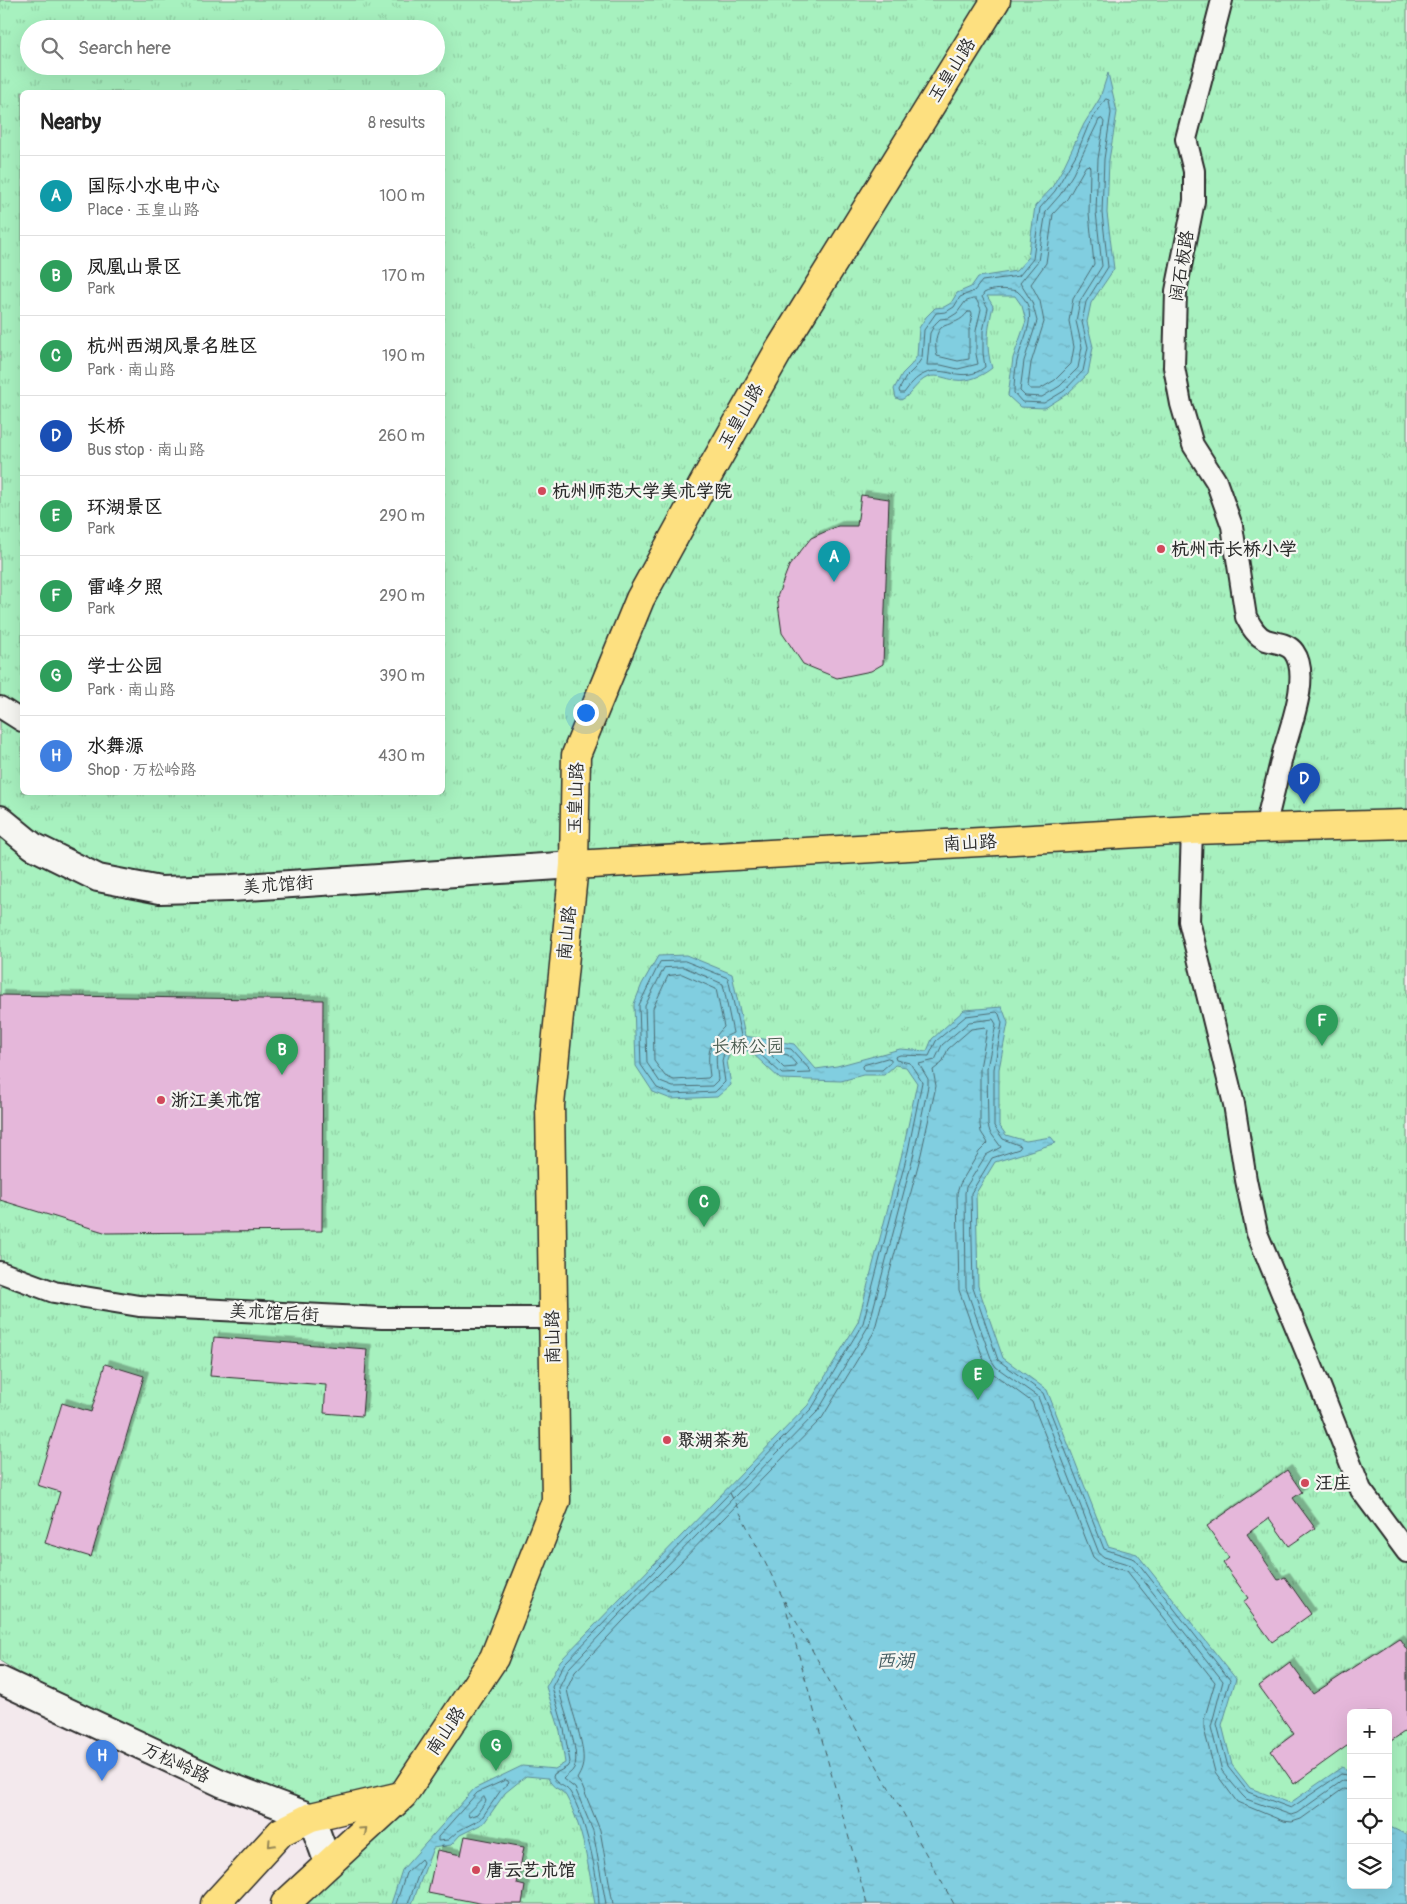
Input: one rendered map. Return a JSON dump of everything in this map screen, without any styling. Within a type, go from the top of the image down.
[{"type":"main road","name":"玉皇山路","points":[[574,866],[576,755],[640,599],[710,470],[778,352],[996,0]]},
{"type":"main road","name":"南山路","points":[[285,1904],[403,1795],[494,1658],[556,1502],[550,1106],[574,866],[1192,830],[1407,824]]},
{"type":"main road","points":[[215,1904],[282,1832],[311,1817],[403,1795]]},
{"type":"street","name":"阔石板路","points":[[1222,0],[1186,139],[1194,171],[1194,201],[1176,291],[1174,367],[1181,404],[1193,445],[1216,481],[1232,526],[1246,617],[1253,630],[1265,639],[1283,644],[1294,651],[1300,667],[1296,711],[1284,750],[1265,828]]},
{"type":"street","points":[[0,707],[20,720]]},
{"type":"street","name":"美术馆街","points":[[0,819],[33,846],[98,878],[160,890],[231,888],[574,866]]},
{"type":"street","points":[[1192,830],[1189,921],[1234,1104],[1246,1180],[1257,1233],[1361,1490],[1407,1552]]},
{"type":"street","name":"美术馆后街","points":[[0,1272],[54,1292],[139,1306],[382,1318],[553,1318]]},
{"type":"street","name":"万松岭路","points":[[0,1680],[220,1783],[311,1817]]},
{"type":"street","points":[[311,1817],[328,1863]]},
{"type":"green space","name":"长桥公园","points":[[0,0],[1407,0],[1407,1904],[270,1904],[364,1830],[57,1697],[0,1661]]},
{"type":"water","points":[[1108,73],[1117,112],[1109,160],[1107,213],[1114,269],[1091,303],[1087,322],[1093,347],[1088,374],[1067,394],[1045,408],[1020,407],[1008,396],[1013,358],[1026,321],[1022,306],[1015,296],[987,296],[993,306],[988,337],[988,352],[992,368],[980,376],[965,380],[935,376],[928,377],[920,382],[905,398],[901,400],[896,398],[894,389],[902,374],[917,356],[919,328],[926,317],[935,308],[944,307],[951,303],[957,293],[971,287],[978,277],[1016,271],[1028,258],[1035,206],[1051,189],[1063,168],[1084,124],[1100,98]]},
{"type":"water","name":"西湖","points":[[686,955],[732,974],[745,1036],[794,1044],[816,1069],[837,1066],[900,1049],[927,1051],[932,1039],[964,1010],[1002,1007],[1008,1023],[999,1069],[999,1125],[1006,1135],[1026,1141],[1051,1137],[1056,1143],[995,1162],[976,1193],[978,1286],[1003,1358],[1047,1390],[1108,1546],[1137,1554],[1236,1679],[1222,1725],[1232,1765],[1250,1788],[1290,1803],[1342,1767],[1347,1770],[1347,1889],[1392,1889],[1392,1828],[1407,1835],[1407,1904],[595,1904],[581,1835],[566,1796],[552,1785],[548,1778],[526,1776],[505,1793],[484,1823],[460,1835],[451,1845],[433,1848],[412,1904],[391,1904],[402,1870],[474,1789],[522,1766],[555,1769],[565,1763],[560,1731],[546,1687],[560,1661],[808,1405],[858,1322],[903,1150],[917,1083],[906,1067],[895,1065],[884,1075],[863,1075],[841,1081],[780,1079],[751,1052],[731,1046],[727,1061],[731,1085],[717,1097],[671,1099],[653,1092],[636,1066],[634,1004],[642,984],[658,956]]},
{"type":"building","points":[[861,495],[889,499],[883,664],[871,671],[837,678],[803,664],[782,633],[777,597],[789,566],[811,538],[838,526],[857,526]]},
{"type":"building","name":"浙江美术馆","points":[[0,995],[323,1000],[322,1231],[107,1233],[0,1200]]},
{"type":"building","points":[[214,1337],[367,1349],[362,1416],[324,1413],[326,1385],[210,1376]]},
{"type":"building","points":[[105,1364],[144,1376],[91,1557],[45,1543],[60,1492],[37,1485],[62,1403],[91,1412]]},
{"type":"building","points":[[1287,1470],[1302,1492],[1293,1498],[1315,1528],[1289,1546],[1269,1518],[1247,1534],[1278,1580],[1285,1577],[1311,1614],[1272,1642],[1243,1602],[1248,1598],[1223,1563],[1229,1558],[1207,1526]]},
{"type":"building","points":[[1399,1638],[1407,1650],[1407,1730],[1392,1740],[1392,1709],[1347,1709],[1347,1746],[1294,1784],[1271,1751],[1294,1734],[1259,1686],[1290,1663],[1313,1694]]},
{"type":"building","name":"唐云艺术馆","points":[[465,1836],[524,1847],[517,1884],[525,1886],[522,1904],[484,1904],[428,1893],[437,1850],[461,1855]]},
{"type":"ferry route","points":[[730,1493],[783,1598],[954,1904]]},
{"type":"ferry route","points":[[784,1601],[867,1904]]},
{"type":"place","name":"杭州师范大学美术学院","points":[[542,491]]},
{"type":"place","name":"杭州市长桥小学","points":[[1161,549]]},
{"type":"place","name":"国际小水电中心","points":[[834,582]]},
{"type":"place","name":"长桥","points":[[1304,804]]},
{"type":"place","name":"雷峰夕照","points":[[1322,1046]]},
{"type":"place","name":"凤凰山景区","points":[[282,1075]]},
{"type":"place","name":"浙江美术馆","points":[[161,1100]]},
{"type":"place","name":"杭州西湖风景名胜区","points":[[704,1227]]},
{"type":"place","name":"环湖景区","points":[[978,1400]]},
{"type":"place","name":"聚湖茶苑","points":[[667,1440]]},
{"type":"place","name":"汪庄","points":[[1305,1483]]},
{"type":"place","name":"学士公园","points":[[496,1771]]},
{"type":"place","name":"水舞源","points":[[102,1781]]},
{"type":"place","name":"唐云艺术馆","points":[[476,1870]]}]
